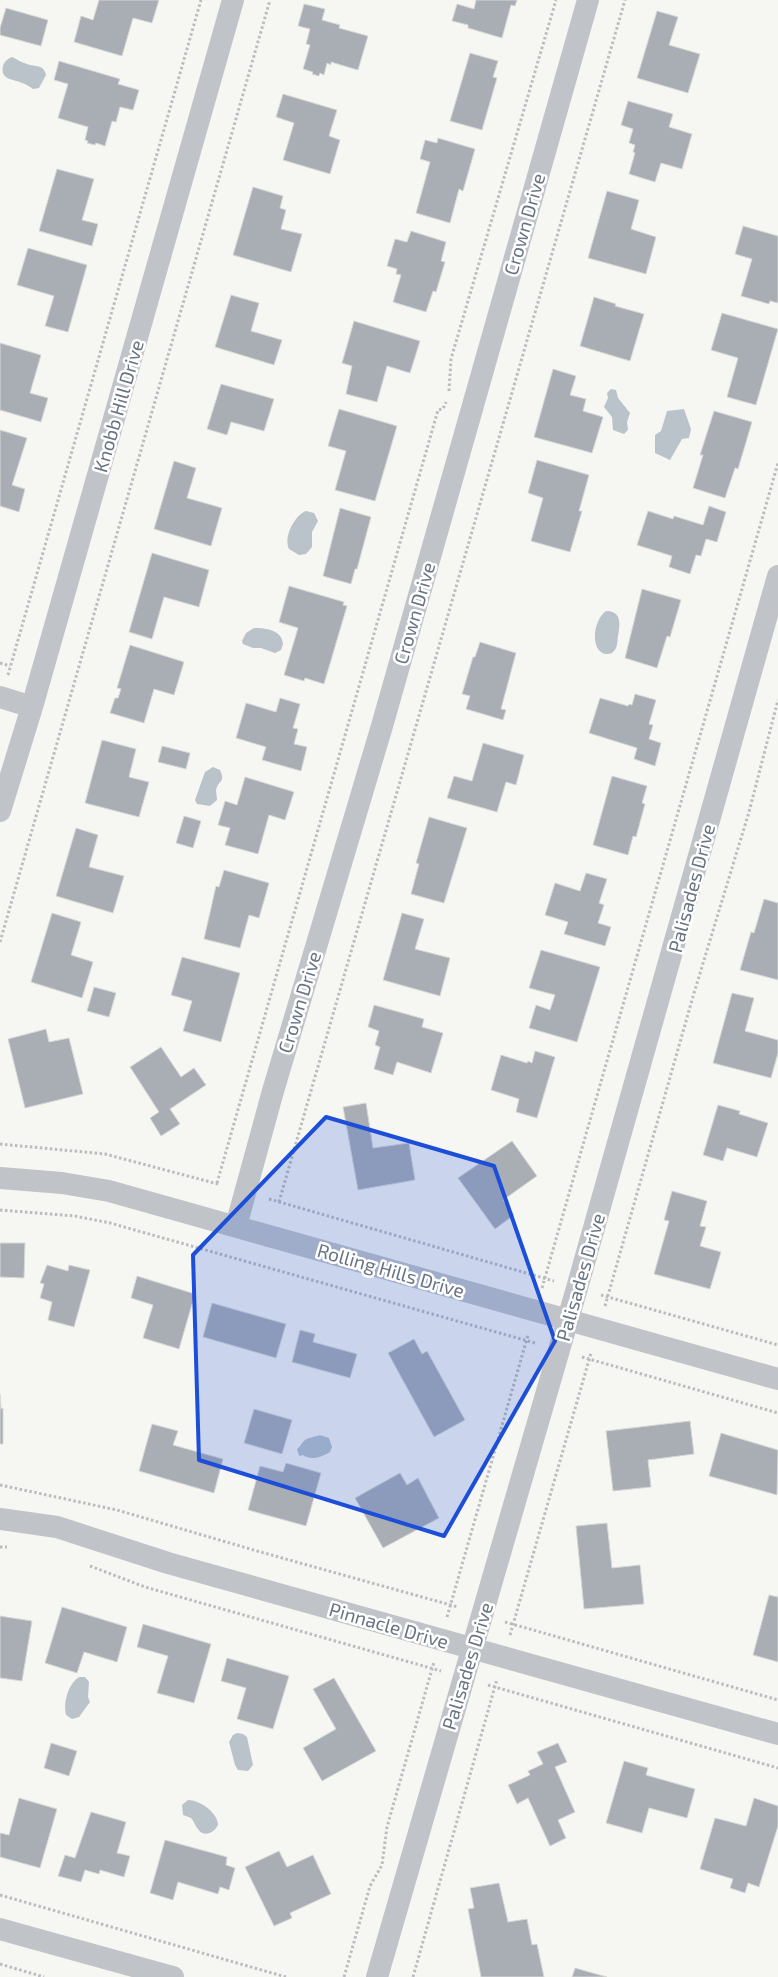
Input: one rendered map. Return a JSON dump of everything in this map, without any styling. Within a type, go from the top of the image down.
[{"type":"street","name":"Knobb Hill Drive","points":[[0,811],[32,707],[233,0]]},
{"type":"street","name":"Crown Drive","points":[[236,1226],[272,1091],[382,726],[588,0]]},
{"type":"street","name":"Palisades Drive","points":[[377,1977],[559,1351],[778,576]]},
{"type":"street","points":[[0,697],[32,707]]},
{"type":"street","name":"Rolling Hills Drive","points":[[0,1178],[62,1183],[109,1191],[778,1379]]},
{"type":"street","name":"Pinnacle Drive","points":[[0,1519],[57,1527],[168,1563],[778,1734]]},
{"type":"street","points":[[0,1929],[173,1977]]},
{"type":"path","points":[[0,697],[201,0]]},
{"type":"path","points":[[0,942],[270,0]]},
{"type":"path","points":[[217,1184],[438,410],[443,409],[449,395],[451,359],[556,0]]},
{"type":"path","points":[[280,1202],[625,0]]},
{"type":"path","points":[[344,1977],[370,1886],[382,1865],[387,1827],[778,463]]},
{"type":"path","points":[[0,662],[10,666]]},
{"type":"path","points":[[0,1144],[105,1154],[217,1184],[778,1345]]},
{"type":"path","points":[[0,1210],[76,1216],[110,1223],[778,1413]]},
{"type":"path","points":[[0,1485],[117,1510],[778,1700]]},
{"type":"path","points":[[0,1547],[15,1548]]},
{"type":"path","points":[[83,1563],[145,1586],[778,1768]]},
{"type":"path","points":[[0,1895],[286,1977]]},
{"type":"path","points":[[0,1964],[44,1977]]},
{"type":"highlighted area","points":[[326,1117],[494,1166],[555,1341],[444,1536],[199,1460],[193,1255]]},
{"type":"shaded area","points":[[12,57],[25,63],[39,66],[45,71],[46,75],[39,88],[33,89],[25,84],[11,80],[3,74],[3,66],[6,60]]},
{"type":"shaded area","points":[[611,389],[616,390],[618,398],[630,413],[627,422],[628,430],[624,434],[613,430],[612,417],[604,407],[608,398],[607,393]]},
{"type":"shaded area","points":[[684,409],[691,429],[689,438],[682,439],[670,460],[655,453],[655,435],[661,431],[667,411]]},
{"type":"shaded area","points":[[306,511],[314,513],[318,521],[312,532],[312,547],[306,554],[299,555],[289,549],[288,539],[294,522]]},
{"type":"shaded area","points":[[606,611],[615,613],[619,619],[616,649],[609,654],[600,651],[595,640],[596,627]]},
{"type":"shaded area","points":[[254,628],[268,629],[277,633],[282,639],[281,650],[275,653],[243,644],[242,641],[246,633]]},
{"type":"shaded area","points":[[213,767],[220,770],[222,777],[216,790],[217,800],[210,806],[197,804],[195,800],[205,772]]},
{"type":"shaded area","points":[[320,1435],[329,1438],[332,1447],[330,1452],[317,1458],[299,1456],[297,1449],[304,1441]]},
{"type":"shaded area","points":[[79,1677],[85,1677],[89,1682],[88,1697],[90,1702],[79,1717],[72,1719],[66,1715],[66,1700],[69,1689]]},
{"type":"shaded area","points":[[237,1733],[247,1737],[253,1765],[248,1771],[238,1770],[235,1765],[229,1742],[233,1735]]},
{"type":"shaded area","points":[[188,1800],[198,1802],[212,1812],[218,1825],[214,1830],[206,1834],[200,1832],[191,1818],[183,1815],[182,1805]]},
{"type":"building","points":[[99,0],[159,0],[152,23],[133,18],[122,56],[74,42],[81,16],[93,20]]},
{"type":"building","points":[[476,0],[517,0],[515,6],[511,5],[502,38],[452,21],[457,4],[474,9]]},
{"type":"building","points":[[304,4],[325,9],[322,20],[340,25],[339,28],[368,36],[358,70],[331,62],[331,65],[327,63],[324,75],[320,73],[319,76],[312,74],[313,72],[303,69],[310,45],[306,44],[310,29],[298,26]]},
{"type":"building","points":[[6,8],[48,20],[41,46],[0,35],[0,28]]},
{"type":"building","points":[[657,11],[678,17],[669,45],[700,54],[688,93],[637,78]]},
{"type":"building","points":[[470,53],[498,61],[493,77],[497,78],[482,130],[450,121]]},
{"type":"building","points":[[59,61],[120,79],[118,84],[139,90],[133,110],[120,107],[116,122],[112,121],[105,146],[87,143],[88,141],[85,140],[88,127],[58,118],[68,84],[54,80]]},
{"type":"building","points":[[283,94],[337,110],[329,136],[340,140],[330,174],[283,160],[294,123],[276,117]]},
{"type":"building","points":[[628,101],[673,114],[669,127],[692,134],[682,169],[661,163],[655,182],[629,174],[635,153],[633,152],[635,145],[629,143],[633,129],[621,125]]},
{"type":"building","points":[[438,138],[475,149],[463,191],[459,189],[450,223],[416,213],[430,162],[420,159],[425,140],[437,143]]},
{"type":"building","points":[[57,169],[94,179],[82,220],[98,224],[92,246],[39,231]]},
{"type":"building","points":[[253,187],[283,196],[280,208],[286,210],[281,229],[302,234],[291,272],[233,255]]},
{"type":"building","points":[[607,191],[639,200],[631,229],[656,237],[646,274],[588,258]]},
{"type":"building","points":[[743,226],[778,236],[778,303],[770,301],[769,304],[741,296],[752,259],[735,254]]},
{"type":"building","points":[[411,231],[446,242],[441,261],[445,262],[436,292],[433,291],[426,312],[393,302],[401,275],[396,274],[397,269],[387,266],[395,239],[407,242]]},
{"type":"building","points":[[28,248],[87,265],[68,332],[45,326],[54,296],[17,285]]},
{"type":"building","points":[[231,295],[259,303],[251,331],[282,340],[274,365],[215,347]]},
{"type":"building","points":[[594,297],[616,304],[615,306],[644,314],[630,361],[580,346]]},
{"type":"building","points":[[722,313],[778,329],[756,405],[727,397],[738,358],[711,350]]},
{"type":"building","points":[[354,321],[420,341],[410,373],[387,366],[377,402],[346,394],[352,366],[342,363]]},
{"type":"building","points":[[0,343],[41,355],[30,393],[48,398],[41,422],[0,410]]},
{"type":"building","points":[[553,369],[576,376],[570,395],[586,399],[583,411],[603,417],[592,453],[534,437]]},
{"type":"building","points":[[221,384],[274,399],[264,431],[231,422],[227,435],[207,429]]},
{"type":"building","points":[[339,409],[397,426],[375,501],[335,490],[346,451],[328,446]]},
{"type":"building","points":[[714,411],[752,422],[738,469],[735,468],[725,498],[693,488],[703,455],[700,455]]},
{"type":"building","points":[[0,430],[27,438],[12,485],[25,489],[19,512],[0,506]]},
{"type":"building","points":[[537,460],[589,475],[579,511],[582,511],[570,552],[531,541],[543,498],[528,493]]},
{"type":"building","points":[[174,461],[196,468],[187,498],[222,508],[211,546],[154,529]]},
{"type":"building","points":[[709,506],[726,512],[717,542],[706,539],[701,556],[696,555],[690,574],[669,567],[672,556],[637,545],[648,511],[673,519],[674,516],[703,525]]},
{"type":"building","points":[[340,508],[371,517],[351,584],[323,576]]},
{"type":"building","points":[[152,553],[209,570],[199,607],[164,597],[152,639],[129,632]]},
{"type":"building","points":[[289,586],[344,602],[343,605],[347,606],[324,684],[305,678],[304,681],[284,675],[298,628],[279,622]]},
{"type":"building","points":[[642,589],[681,600],[670,637],[667,636],[657,668],[625,658]]},
{"type":"building","points":[[480,642],[516,653],[501,709],[506,710],[503,720],[466,709],[470,696],[462,694],[473,657],[475,657]]},
{"type":"building","points":[[130,645],[184,662],[174,695],[154,689],[144,723],[110,713],[115,698],[118,698],[121,689],[117,688]]},
{"type":"building","points":[[635,694],[656,700],[649,724],[653,725],[649,739],[661,743],[655,766],[634,759],[637,748],[589,733],[600,698],[628,706],[629,704],[632,705]]},
{"type":"building","points":[[280,698],[300,704],[293,728],[298,729],[294,744],[307,747],[301,771],[262,760],[266,747],[236,738],[246,703],[276,712]]},
{"type":"building","points":[[102,740],[136,749],[129,777],[149,782],[139,817],[85,803]]},
{"type":"building","points":[[483,743],[524,755],[516,785],[506,782],[497,812],[447,798],[454,776],[472,781]]},
{"type":"building","points":[[162,746],[190,753],[186,769],[158,762]]},
{"type":"building","points":[[612,776],[647,786],[642,803],[645,804],[636,837],[633,836],[628,855],[593,845]]},
{"type":"building","points":[[245,777],[294,792],[285,820],[269,815],[258,854],[225,845],[230,828],[218,825],[225,801],[237,805]]},
{"type":"building","points":[[184,816],[201,821],[193,848],[176,843]]},
{"type":"building","points":[[429,817],[467,828],[444,903],[411,894],[419,864],[416,863]]},
{"type":"building","points":[[76,828],[98,835],[89,867],[124,876],[113,913],[56,896]]},
{"type":"building","points":[[224,870],[269,883],[259,918],[249,915],[240,948],[204,939],[216,886],[219,887]]},
{"type":"building","points":[[586,873],[607,879],[599,903],[604,905],[598,923],[611,927],[605,946],[564,934],[568,922],[545,915],[555,883],[580,891]]},
{"type":"building","points":[[764,899],[778,903],[778,980],[740,970],[751,932],[754,933]]},
{"type":"building","points":[[52,913],[81,922],[71,955],[93,962],[82,998],[31,982]]},
{"type":"building","points":[[402,913],[424,919],[415,949],[450,958],[440,996],[383,980]]},
{"type":"building","points":[[541,950],[600,967],[577,1042],[529,1028],[536,1005],[550,1010],[555,995],[529,988]]},
{"type":"building","points":[[182,957],[240,973],[221,1042],[183,1031],[192,1001],[171,995]]},
{"type":"building","points":[[94,987],[116,993],[109,1017],[87,1011]]},
{"type":"building","points":[[732,993],[754,998],[745,1031],[778,1040],[778,1053],[771,1078],[713,1063]]},
{"type":"building","points":[[374,1005],[424,1019],[422,1027],[443,1033],[431,1073],[397,1062],[393,1075],[374,1069],[380,1047],[375,1045],[379,1031],[368,1027]]},
{"type":"building","points":[[46,1029],[49,1042],[69,1038],[83,1094],[25,1108],[8,1039]]},
{"type":"building","points":[[161,1047],[181,1077],[194,1068],[206,1085],[170,1109],[180,1124],[161,1136],[150,1118],[159,1112],[130,1067]]},
{"type":"building","points":[[535,1051],[555,1057],[537,1118],[516,1112],[519,1099],[491,1090],[501,1055],[532,1063]]},
{"type":"building","points":[[366,1103],[373,1148],[409,1143],[415,1180],[358,1190],[343,1107]]},
{"type":"building","points":[[718,1105],[740,1111],[739,1114],[768,1123],[757,1157],[727,1148],[723,1161],[703,1155]]},
{"type":"building","points":[[512,1141],[537,1176],[503,1200],[514,1215],[495,1229],[458,1178]]},
{"type":"building","points":[[672,1191],[707,1201],[700,1226],[706,1227],[700,1246],[721,1252],[710,1289],[654,1274],[669,1221],[664,1220]]},
{"type":"building","points":[[0,1243],[25,1243],[24,1278],[0,1277]]},
{"type":"building","points":[[47,1265],[68,1271],[69,1265],[90,1270],[74,1327],[48,1320],[52,1302],[40,1298],[44,1284],[40,1283]]},
{"type":"building","points":[[137,1276],[195,1294],[179,1349],[143,1338],[153,1305],[131,1298]]},
{"type":"building","points":[[212,1303],[286,1324],[276,1358],[203,1337]]},
{"type":"building","points":[[300,1330],[315,1334],[313,1342],[357,1354],[350,1378],[292,1362]]},
{"type":"building","points":[[414,1339],[422,1354],[427,1351],[465,1420],[434,1437],[388,1353]]},
{"type":"building","points":[[0,1394],[1,1409],[3,1408],[3,1444],[0,1444]]},
{"type":"building","points":[[254,1409],[292,1420],[282,1454],[244,1443]]},
{"type":"building","points":[[690,1421],[694,1454],[648,1460],[651,1487],[613,1491],[606,1431]]},
{"type":"building","points":[[152,1424],[178,1431],[173,1445],[223,1459],[214,1493],[139,1471]]},
{"type":"building","points":[[721,1433],[778,1450],[777,1495],[709,1476]]},
{"type":"building","points":[[286,1463],[321,1473],[306,1526],[248,1510],[260,1466],[283,1472]]},
{"type":"building","points":[[400,1473],[407,1485],[418,1478],[439,1518],[383,1548],[355,1498]]},
{"type":"building","points":[[607,1523],[612,1568],[640,1565],[644,1604],[584,1609],[576,1526]]},
{"type":"building","points":[[769,1595],[778,1597],[778,1662],[753,1655]]},
{"type":"building","points":[[62,1607],[127,1627],[117,1662],[84,1652],[77,1673],[45,1663]]},
{"type":"building","points":[[0,1616],[32,1621],[22,1681],[0,1678]]},
{"type":"building","points":[[143,1624],[211,1644],[194,1703],[157,1693],[168,1656],[137,1647]]},
{"type":"building","points":[[227,1658],[289,1676],[273,1729],[237,1719],[246,1688],[221,1681]]},
{"type":"building","points":[[334,1678],[376,1751],[322,1781],[303,1748],[336,1729],[313,1689]]},
{"type":"building","points":[[51,1743],[77,1751],[69,1776],[44,1768]]},
{"type":"building","points":[[558,1743],[567,1762],[555,1767],[575,1812],[558,1820],[566,1838],[550,1846],[528,1798],[517,1804],[508,1785],[530,1775],[528,1771],[543,1764],[537,1752]]},
{"type":"building","points":[[624,1761],[648,1768],[646,1775],[695,1789],[687,1818],[649,1808],[642,1833],[606,1823]]},
{"type":"building","points":[[19,1798],[57,1809],[40,1868],[0,1857],[0,1833],[9,1835]]},
{"type":"building","points":[[754,1798],[778,1806],[778,1826],[759,1887],[748,1883],[745,1893],[730,1888],[733,1879],[700,1869],[715,1818],[746,1826]]},
{"type":"building","points":[[91,1812],[126,1822],[117,1853],[130,1856],[124,1877],[100,1870],[99,1874],[85,1870],[81,1882],[58,1876],[65,1855],[75,1858]]},
{"type":"building","points":[[165,1840],[227,1857],[226,1865],[235,1868],[229,1890],[220,1887],[218,1894],[178,1882],[173,1900],[150,1893]]},
{"type":"building","points":[[279,1851],[287,1867],[313,1855],[331,1894],[290,1913],[292,1918],[274,1926],[245,1867]]},
{"type":"building","points":[[499,1883],[508,1922],[527,1919],[532,1945],[537,1944],[544,1977],[481,1977],[468,1909],[474,1908],[470,1888]]},
{"type":"building","points":[[575,1968],[607,1977],[572,1977]]}]
